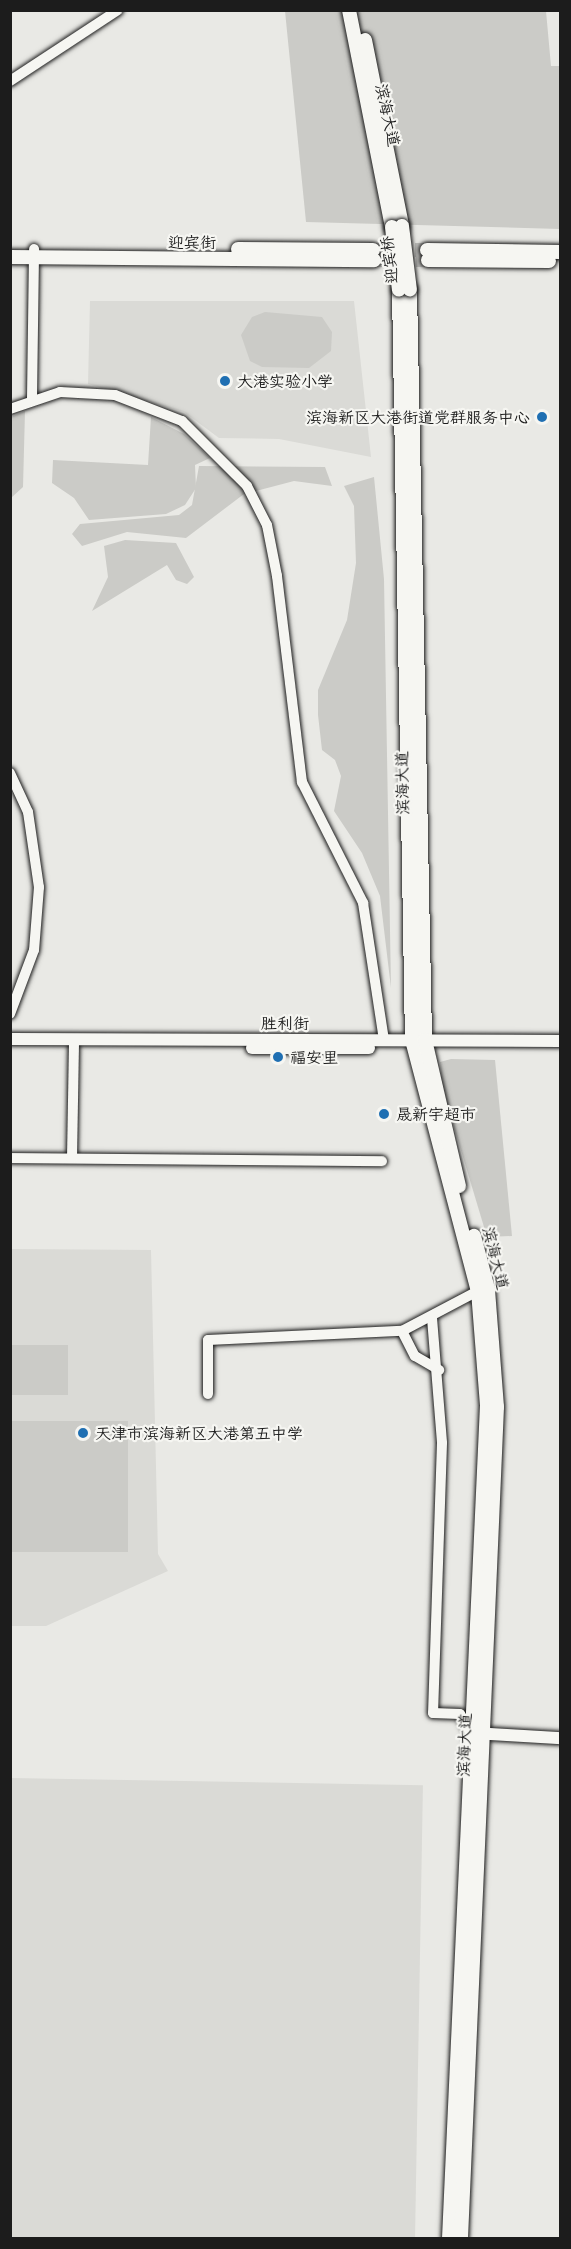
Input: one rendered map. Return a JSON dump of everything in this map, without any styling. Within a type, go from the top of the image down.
[{"type":"main road","name":"滨海大道","points":[[349,10],[397,226]]},
{"type":"main road","name":"滨海大道","points":[[359,10],[397,226]]},
{"type":"main road","name":"迎宾桥","points":[[397,226],[404,290]]},
{"type":"main road","name":"迎宾街","points":[[10,249],[34,253],[374,255]]},
{"type":"main road","points":[[561,252],[428,255],[561,261]]},
{"type":"main road","name":"迎宾街","points":[[10,257],[34,253]]},
{"type":"main road","name":"滨海大道","points":[[404,290],[401,471],[420,1044],[478,1291],[487,1405],[461,2238]]},
{"type":"main road","name":"滨海大道","points":[[404,290],[420,1044],[441,1127],[488,1289],[497,1407],[476,1733],[449,2238]]},
{"type":"street","points":[[10,81],[117,10]]},
{"type":"street","points":[[32,398],[34,253]]},
{"type":"street","points":[[10,409],[32,398],[60,392],[115,395],[182,421],[247,486],[267,525],[277,576],[302,782],[363,903],[384,1040]]},
{"type":"street","points":[[10,774],[28,812],[39,887],[34,950],[10,1014]]},
{"type":"street","name":"胜利街","points":[[10,1039],[74,1043],[560,1045]]},
{"type":"street","name":"胜利街","points":[[10,1046],[74,1043],[384,1040],[420,1044]]},
{"type":"street","points":[[72,1158],[74,1043]]},
{"type":"street","points":[[10,1158],[382,1161]]},
{"type":"street","points":[[208,1394],[208,1340],[402,1331],[432,1318],[478,1291]]},
{"type":"street","points":[[432,1318],[439,1370],[442,1443],[433,1713],[460,1714],[476,1733],[561,1738]]},
{"type":"street","points":[[402,1331],[415,1356],[439,1370]]},
{"type":"shaded area","points":[[285,11],[546,11],[551,66],[560,66],[560,229],[306,222]]},
{"type":"shaded area","name":"大港实验小学","points":[[90,301],[354,301],[371,457],[279,439],[219,438],[184,412],[88,384]]},
{"type":"shaded area","points":[[265,312],[322,317],[332,332],[331,351],[309,368],[262,367],[250,361],[241,335],[252,317]]},
{"type":"shaded area","points":[[25,411],[23,487],[11,498],[11,417]]},
{"type":"shaded area","points":[[151,417],[184,434],[210,458],[195,465],[196,488],[185,505],[166,514],[89,520],[74,498],[52,483],[53,460],[148,465]]},
{"type":"shaded area","points":[[199,466],[325,467],[332,486],[294,481],[244,494],[186,538],[127,532],[82,546],[72,534],[80,524],[179,515],[192,505]]},
{"type":"shaded area","points":[[374,477],[384,579],[391,988],[380,896],[362,853],[334,811],[341,776],[335,760],[322,750],[318,715],[318,690],[347,620],[356,563],[354,506],[344,486]]},
{"type":"shaded area","points":[[125,540],[176,543],[194,577],[187,584],[176,580],[167,565],[92,611],[108,577],[104,546]]},
{"type":"shaded area","points":[[451,1059],[495,1060],[512,1236],[487,1237],[442,1087],[440,1062]]},
{"type":"shaded area","name":"天津市滨海新区大港第五中学","points":[[11,1249],[151,1250],[158,1554],[168,1571],[46,1626],[11,1626]]},
{"type":"shaded area","points":[[11,1345],[68,1345],[68,1395],[11,1395]]},
{"type":"shaded area","points":[[11,1421],[128,1421],[128,1552],[11,1552]]},
{"type":"shaded area","points":[[11,1778],[423,1785],[415,2238],[10,2238]]},
{"type":"tunnel","points":[[373,250],[427,250]]},
{"type":"tunnel","points":[[374,260],[428,260]]},
{"type":"place","name":"大港实验小学","points":[[225,381]]},
{"type":"place","name":"滨海新区大港街道党群服务中心","points":[[542,417]]},
{"type":"place","name":"福安里","points":[[278,1057]]},
{"type":"place","name":"晟新宇超市","points":[[384,1114]]},
{"type":"place","name":"天津市滨海新区大港第五中学","points":[[83,1433]]}]
